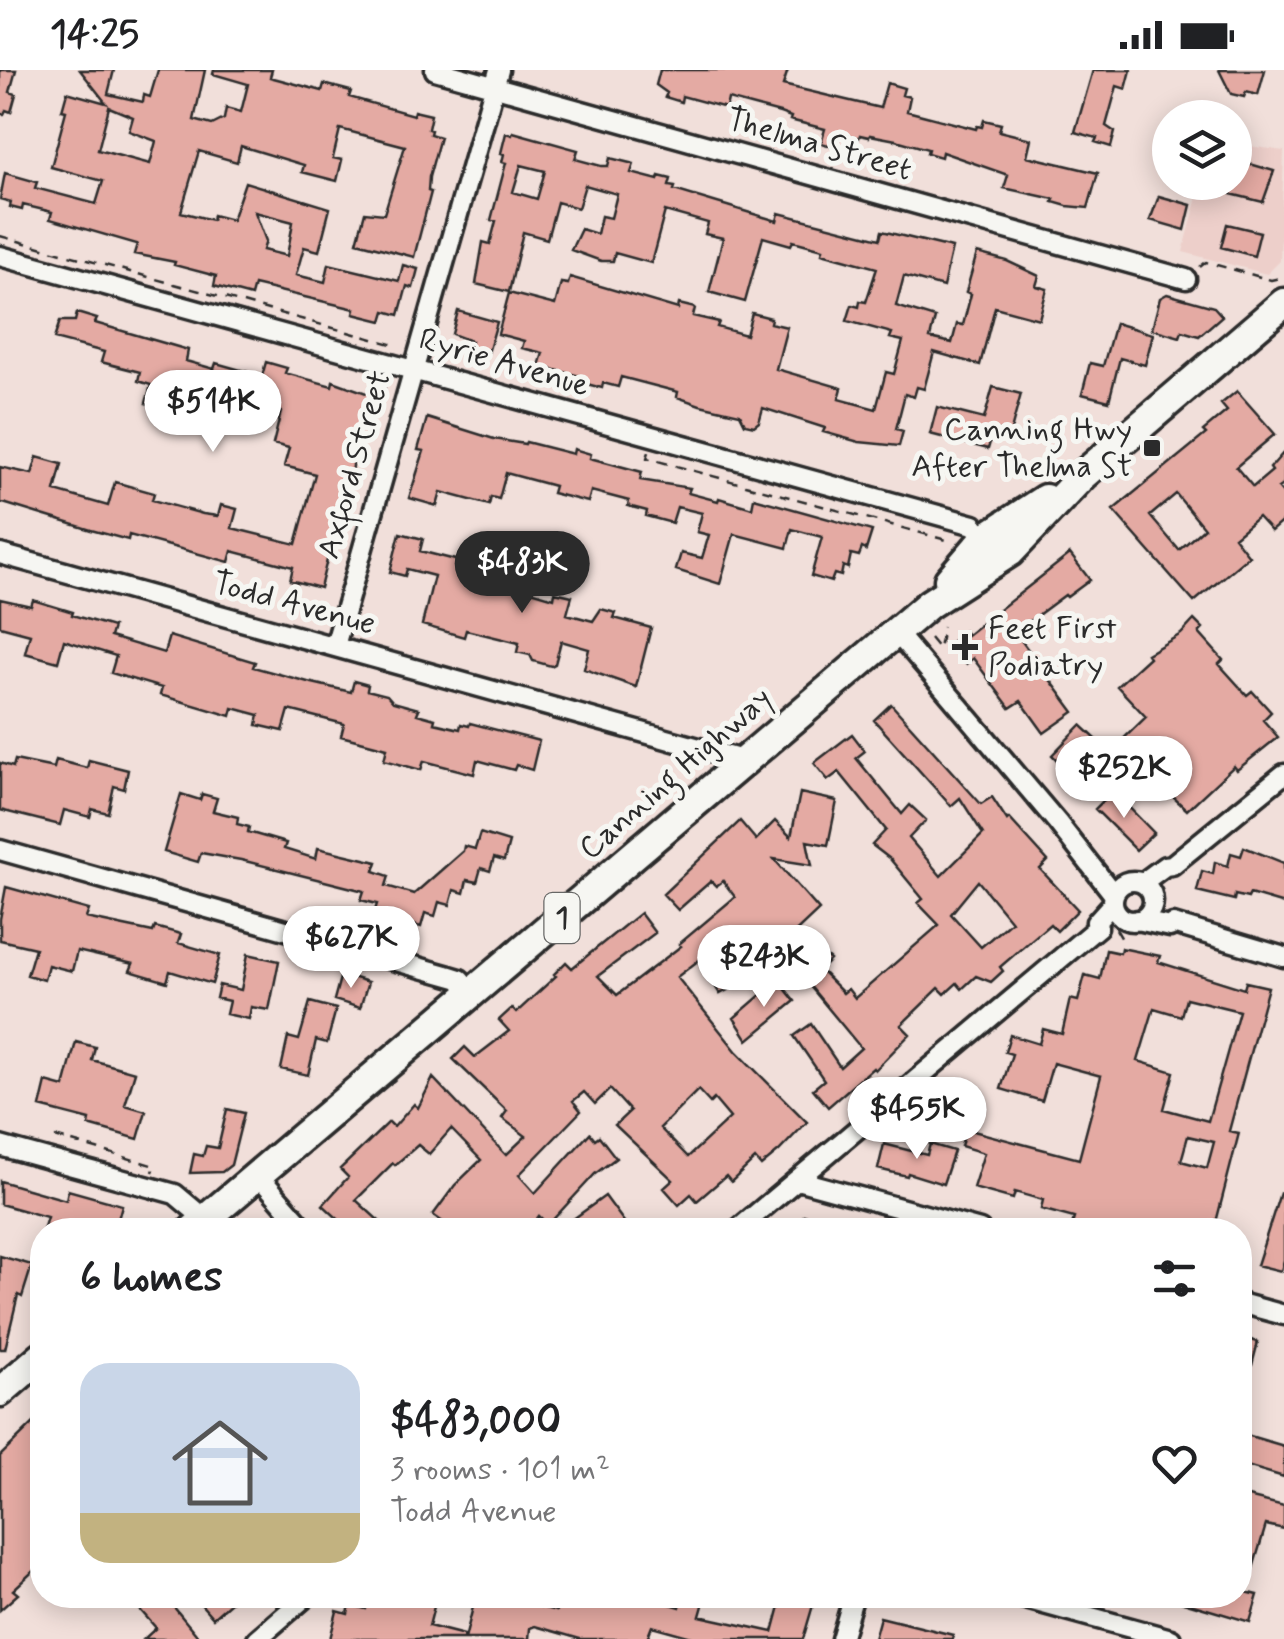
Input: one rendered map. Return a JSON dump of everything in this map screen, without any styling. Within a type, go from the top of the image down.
[{"type":"highway","name":"Canning Highway","points":[[208,1218],[896,632],[936,615],[1010,552],[1083,475],[1282,291]]},
{"type":"highway","name":"Canning Highway","points":[[936,615],[986,538],[1083,475]]},
{"type":"highway","points":[[0,1392],[30,1366]]},
{"type":"street","name":"Thelma Street","points":[[435,70],[496,78],[1186,279]]},
{"type":"street","name":"Axford Street","points":[[336,646],[496,78]]},
{"type":"street","name":"Ryrie Avenue","points":[[0,256],[974,525],[986,538]]},
{"type":"street","name":"Todd Avenue","points":[[0,554],[746,761]]},
{"type":"street","points":[[896,632],[1086,857],[1087,863],[1132,901],[1173,924],[1284,956]]},
{"type":"street","points":[[751,1218],[1098,926],[1102,928],[1166,866],[1172,866],[1284,774]]},
{"type":"street","points":[[0,850],[450,976],[472,994]]},
{"type":"street","points":[[0,1146],[175,1194],[194,1218]]},
{"type":"street","points":[[258,1175],[296,1218]]},
{"type":"street","points":[[797,1180],[927,1218]]},
{"type":"street","points":[[1252,1306],[1284,1315]]},
{"type":"street","points":[[256,1639],[293,1608]]},
{"type":"street","points":[[841,1639],[850,1608]]},
{"type":"street","points":[[1058,1608],[1171,1639]]},
{"type":"path","points":[[1186,279],[1206,262],[1272,280],[1282,291]]},
{"type":"path","points":[[654,436],[647,458],[950,540],[954,560]]},
{"type":"path","points":[[930,638],[939,648],[936,615]]},
{"type":"shaded area","points":[[1252,146],[1284,151],[1280,261],[1267,274],[1183,252],[1197,200],[1252,200]]},
{"type":"building","points":[[0,70],[16,70],[10,92],[16,94],[11,112],[6,110],[4,114],[0,114]]},
{"type":"building","points":[[80,70],[114,70],[108,94],[143,102],[144,95],[150,97],[158,70],[205,70],[194,120],[212,125],[224,119],[226,108],[241,112],[248,84],[213,74],[214,70],[272,70],[270,77],[322,91],[324,84],[351,91],[349,97],[413,115],[414,111],[431,115],[430,134],[440,137],[414,257],[357,242],[365,212],[384,214],[405,146],[340,129],[333,158],[342,160],[337,181],[302,172],[304,165],[241,146],[237,162],[199,151],[181,212],[212,220],[213,215],[232,220],[245,182],[330,208],[319,251],[304,247],[296,275],[325,282],[329,264],[399,281],[403,265],[418,269],[413,288],[407,286],[399,315],[385,311],[382,321],[354,314],[355,309],[254,285],[251,296],[214,286],[216,276],[134,254],[137,244],[50,219],[52,212],[23,205],[22,210],[10,207],[11,202],[0,199],[5,173],[37,182],[35,188],[96,204],[103,181],[51,167],[67,92],[106,103]],"holes":[[[109,107],[133,117],[129,131],[156,141],[150,164],[98,150]],[[255,212],[293,222],[287,256],[263,250],[266,241]]]},
{"type":"building","points":[[660,70],[788,70],[783,85],[880,108],[887,83],[904,88],[902,95],[910,97],[907,111],[976,129],[982,127],[984,120],[1001,124],[999,131],[1031,139],[1027,156],[1098,173],[1088,208],[1067,206],[1053,202],[1054,199],[1004,188],[1008,175],[942,152],[941,157],[896,140],[840,133],[836,147],[821,143],[825,129],[790,120],[791,117],[780,113],[728,99],[726,108],[682,96],[681,102],[665,97],[667,93],[656,85]]},
{"type":"building","points":[[1093,70],[1131,70],[1126,89],[1117,86],[1106,126],[1115,132],[1111,147],[1075,132]]},
{"type":"building","points":[[1219,70],[1265,70],[1258,95],[1231,94]]},
{"type":"building","points":[[513,132],[578,150],[575,159],[601,166],[608,166],[610,158],[634,164],[631,173],[671,179],[669,186],[674,190],[777,221],[779,213],[880,239],[882,231],[952,248],[943,287],[904,276],[896,306],[935,318],[930,338],[952,343],[957,324],[963,325],[971,294],[966,292],[977,253],[1039,276],[1036,286],[1047,289],[1039,319],[995,307],[980,365],[934,352],[924,389],[917,387],[914,397],[905,394],[896,429],[903,431],[899,446],[859,442],[823,432],[825,428],[763,408],[759,422],[754,426],[745,424],[740,414],[700,405],[677,397],[678,392],[621,377],[618,387],[583,383],[584,377],[539,366],[543,353],[522,348],[524,341],[498,334],[509,293],[555,305],[561,283],[568,284],[570,277],[678,309],[679,304],[695,308],[693,316],[719,322],[717,327],[746,335],[752,313],[771,318],[770,323],[787,327],[776,369],[842,388],[839,399],[876,409],[886,372],[894,374],[903,341],[890,338],[892,333],[847,321],[852,305],[859,307],[860,301],[866,302],[877,268],[822,253],[823,249],[763,237],[745,302],[709,292],[723,238],[705,234],[708,223],[665,211],[651,263],[615,253],[613,261],[601,261],[571,250],[581,229],[597,234],[601,216],[611,218],[617,194],[585,185],[578,208],[557,202],[547,239],[523,232],[509,292],[476,284],[483,242],[490,244],[496,221],[491,220],[506,163],[502,162],[501,153],[506,133]],"holes":[[[521,165],[545,171],[537,199],[513,192]]]},
{"type":"building","points":[[1252,165],[1274,171],[1263,202],[1252,199]]},
{"type":"building","points":[[1158,200],[1191,205],[1185,230],[1150,220]]},
{"type":"building","points":[[1227,224],[1260,232],[1254,256],[1221,247]]},
{"type":"building","points":[[1167,294],[1214,307],[1222,316],[1199,336],[1182,331],[1180,337],[1152,329],[1160,298]]},
{"type":"building","points":[[458,311],[497,322],[488,353],[470,348],[471,341],[452,334]]},
{"type":"building","points":[[77,313],[97,319],[95,323],[188,350],[186,361],[214,369],[216,363],[262,376],[266,362],[287,368],[285,373],[332,386],[333,381],[372,395],[351,455],[352,475],[320,588],[290,580],[293,567],[232,551],[229,562],[129,535],[128,540],[0,502],[0,467],[32,474],[37,457],[62,464],[55,491],[108,506],[115,482],[154,493],[152,500],[203,514],[218,516],[221,505],[237,509],[232,528],[296,544],[315,474],[284,466],[289,448],[273,444],[281,412],[229,398],[225,411],[176,398],[172,410],[146,403],[151,385],[138,381],[140,372],[101,362],[104,352],[54,339],[60,321],[75,321]]},
{"type":"building","points":[[1115,323],[1153,334],[1145,365],[1120,358],[1109,401],[1082,394],[1090,363],[1103,366]]},
{"type":"building","points":[[993,387],[1021,394],[1010,434],[994,429],[988,449],[930,434],[937,407],[984,419]]},
{"type":"building","points":[[1237,391],[1275,434],[1236,467],[1253,487],[1272,471],[1270,468],[1284,452],[1284,484],[1278,488],[1284,495],[1284,520],[1271,531],[1258,517],[1234,537],[1249,556],[1194,602],[1113,510],[1206,434],[1203,431],[1227,411],[1221,404]],"holes":[[[1176,494],[1204,528],[1179,550],[1150,516]]]},
{"type":"building","points":[[427,418],[494,439],[526,442],[573,454],[574,449],[591,454],[590,458],[642,472],[640,480],[690,488],[688,493],[718,501],[719,498],[752,508],[754,498],[872,531],[866,550],[862,548],[859,556],[851,554],[848,568],[843,566],[841,576],[834,574],[831,582],[811,576],[822,537],[792,529],[787,548],[734,534],[720,584],[676,570],[681,553],[702,558],[709,535],[697,532],[702,513],[677,507],[672,523],[646,516],[647,511],[628,506],[629,501],[591,491],[588,502],[552,493],[554,486],[506,473],[499,499],[491,497],[489,505],[441,492],[437,506],[409,498],[424,451],[418,450]]},
{"type":"building","points":[[400,533],[423,539],[420,551],[467,563],[465,571],[554,598],[555,592],[572,596],[567,614],[593,621],[601,609],[616,613],[614,618],[651,628],[636,687],[584,669],[589,649],[561,641],[551,666],[517,652],[519,643],[466,630],[464,637],[422,625],[434,576],[407,569],[405,576],[390,572]]},
{"type":"building","points":[[1070,554],[1090,580],[1015,632],[1074,712],[1044,733],[1021,701],[1010,708],[973,658],[966,664],[949,644],[964,631],[967,635]]},
{"type":"building","points":[[0,599],[31,606],[33,600],[73,612],[72,615],[113,627],[110,637],[164,653],[169,636],[255,662],[253,667],[308,682],[351,692],[354,681],[368,685],[367,690],[419,709],[417,714],[435,719],[434,723],[460,729],[461,724],[470,723],[539,741],[532,770],[516,765],[514,770],[477,760],[474,774],[424,761],[421,770],[384,760],[387,748],[341,736],[344,724],[289,710],[283,731],[257,725],[259,715],[233,708],[231,716],[160,695],[162,688],[111,673],[116,656],[64,640],[58,662],[25,653],[30,634],[0,626]]},
{"type":"building","points":[[1194,620],[1203,629],[1199,633],[1223,660],[1219,664],[1247,695],[1252,691],[1271,712],[1263,720],[1278,737],[1237,770],[1234,766],[1187,810],[1132,759],[1106,786],[1074,755],[1063,766],[1052,755],[1081,725],[1110,752],[1146,717],[1117,686],[1149,657],[1147,654],[1181,634]]},
{"type":"building","points":[[891,704],[981,804],[992,797],[1007,820],[1048,861],[1040,869],[1078,910],[1057,931],[1050,924],[1000,967],[1003,971],[991,982],[976,976],[962,989],[957,983],[945,994],[939,988],[901,1025],[910,1034],[875,1070],[828,1107],[813,1089],[824,1080],[794,1036],[811,1024],[840,1067],[861,1048],[795,968],[816,948],[830,960],[820,970],[843,993],[848,989],[855,998],[939,925],[918,903],[923,899],[890,859],[872,845],[886,830],[839,772],[828,780],[814,763],[852,734],[865,751],[856,758],[902,814],[910,805],[926,820],[909,838],[941,876],[983,834],[960,798],[951,806],[874,720]],"holes":[[[978,881],[1011,921],[981,947],[951,914]]]},
{"type":"building","points":[[15,760],[54,768],[56,760],[87,768],[89,760],[128,770],[124,789],[114,786],[108,813],[92,809],[90,817],[64,810],[60,825],[0,810],[0,763],[13,767]]},
{"type":"building","points":[[1113,791],[1154,833],[1136,850],[1095,809]]},
{"type":"building","points":[[800,793],[837,801],[828,845],[807,841],[812,865],[774,859],[819,910],[766,960],[730,982],[733,987],[720,994],[699,960],[677,977],[737,1052],[807,1122],[779,1151],[761,1166],[755,1159],[731,1182],[726,1176],[697,1201],[691,1194],[679,1205],[664,1188],[673,1180],[615,1125],[630,1111],[610,1089],[595,1104],[584,1092],[573,1101],[581,1111],[519,1175],[535,1193],[590,1133],[595,1139],[599,1136],[616,1158],[595,1174],[554,1218],[433,1215],[455,1185],[481,1160],[451,1129],[429,1154],[418,1145],[393,1163],[356,1200],[376,1218],[337,1218],[323,1205],[348,1177],[340,1169],[389,1122],[394,1127],[414,1104],[418,1108],[433,1078],[506,1155],[526,1136],[502,1118],[507,1111],[453,1059],[465,1047],[475,1057],[509,1031],[499,1020],[512,1008],[516,1013],[566,962],[572,968],[640,913],[655,933],[598,976],[617,995],[681,946],[735,897],[723,881],[716,886],[711,881],[678,910],[663,894],[740,821],[756,840],[775,821],[791,837]],"holes":[[[698,1090],[710,1103],[714,1099],[730,1118],[688,1157],[660,1128]]]},
{"type":"building","points":[[181,794],[200,800],[202,794],[217,798],[213,811],[238,817],[237,824],[249,827],[248,832],[286,843],[284,849],[316,859],[318,848],[377,862],[374,871],[389,876],[386,886],[414,894],[464,846],[475,849],[480,833],[509,842],[504,861],[494,858],[490,871],[481,868],[477,882],[467,880],[464,893],[454,890],[450,905],[439,902],[435,916],[425,913],[421,927],[374,914],[377,904],[361,900],[364,891],[241,860],[201,853],[198,862],[164,852]]},
{"type":"building","points":[[1244,847],[1284,863],[1284,904],[1250,894],[1248,898],[1235,895],[1234,900],[1197,891],[1202,871],[1213,874],[1215,862],[1228,866],[1231,853],[1241,856]]},
{"type":"building","points":[[6,887],[89,910],[86,918],[181,934],[178,943],[220,955],[212,984],[170,971],[167,982],[130,971],[133,964],[77,951],[72,971],[48,965],[44,980],[27,975],[35,948],[0,940]]},
{"type":"building","points":[[1121,948],[1160,956],[1158,962],[1244,989],[1246,982],[1268,987],[1229,1131],[1239,1133],[1217,1218],[1074,1218],[1041,1209],[1043,1200],[1015,1192],[1013,1199],[973,1188],[984,1153],[961,1146],[966,1129],[1079,1159],[1101,1076],[1053,1063],[1042,1101],[1001,1089],[1012,1054],[1005,1052],[1010,1035],[1039,1044],[1043,1029],[1062,1034],[1070,999],[1078,1001],[1085,975],[1100,979],[1106,950],[1120,953]],"holes":[[[1186,998],[1239,1011],[1208,1121],[1164,1109],[1174,1072],[1138,1061],[1154,1008],[1181,1016]],[[1188,1136],[1214,1142],[1207,1168],[1181,1161]]]},
{"type":"building","points":[[248,954],[279,961],[269,1010],[251,1007],[249,1019],[226,1014],[229,1001],[216,998],[219,985],[241,990]]},
{"type":"building","points":[[341,974],[368,982],[360,1008],[334,1000]]},
{"type":"building","points":[[778,980],[795,1001],[748,1040],[734,1018]]},
{"type":"building","points":[[310,1002],[336,1009],[327,1043],[316,1040],[308,1075],[281,1069],[288,1037],[299,1040]]},
{"type":"building","points":[[76,1042],[95,1047],[92,1060],[135,1072],[125,1105],[146,1111],[138,1139],[89,1125],[90,1120],[40,1107],[46,1082],[64,1087]]},
{"type":"building","points":[[227,1109],[244,1113],[231,1165],[222,1172],[190,1173],[194,1154],[203,1156],[206,1146],[218,1148]]},
{"type":"building","points":[[884,1144],[927,1155],[930,1144],[954,1151],[943,1184],[878,1169]]},
{"type":"building","points":[[0,1181],[66,1200],[68,1190],[122,1205],[118,1218],[47,1218],[0,1204]]},
{"type":"building","points":[[1280,1193],[1284,1194],[1281,1271],[1257,1265]]},
{"type":"building","points":[[605,1196],[621,1218],[575,1218]]},
{"type":"building","points":[[0,1256],[30,1264],[30,1271],[22,1297],[18,1295],[5,1349],[0,1349]]},
{"type":"building","points":[[1252,1340],[1258,1342],[1252,1365]]},
{"type":"building","points":[[30,1427],[30,1574],[13,1590],[18,1594],[0,1610],[0,1456]]},
{"type":"building","points":[[1252,1437],[1284,1446],[1284,1477],[1252,1468]]},
{"type":"building","points":[[1252,1498],[1284,1506],[1284,1529],[1266,1525],[1252,1572]]},
{"type":"building","points":[[1252,1594],[1258,1595],[1250,1622],[1203,1608],[1252,1608]]},
{"type":"building","points":[[138,1608],[175,1608],[200,1639],[144,1639],[156,1628]]},
{"type":"building","points":[[204,1608],[224,1608],[213,1618]]},
{"type":"building","points":[[349,1608],[434,1608],[429,1626],[464,1635],[463,1639],[330,1639],[337,1611],[348,1614]]},
{"type":"building","points":[[473,1608],[702,1608],[700,1616],[773,1632],[779,1608],[812,1608],[803,1639],[699,1639],[652,1626],[647,1639],[580,1639],[535,1626],[530,1628],[529,1639],[465,1639]]},
{"type":"building","points":[[880,1617],[953,1635],[952,1639],[874,1639]]},
{"type":"place","name":"Canning Hwy After Thelma St","points":[[1152,448]]},
{"type":"place","name":"Feet First Podiatry","points":[[965,647]]}]
